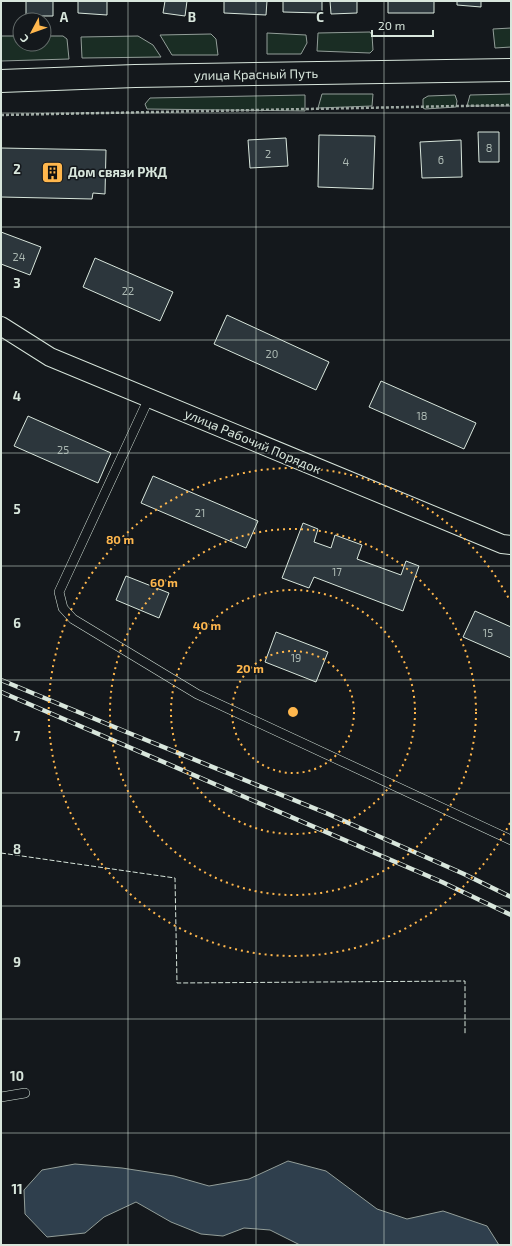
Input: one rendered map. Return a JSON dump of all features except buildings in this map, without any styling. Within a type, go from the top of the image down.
[{"type":"main road","name":"улица Красный Путь","points":[[1,80],[135,76],[511,70]]},
{"type":"street","name":"улица Рабочий Порядок","points":[[1,326],[50,357],[502,544],[511,545]]},
{"type":"lane","points":[[149,398],[59,592],[63,608],[73,619],[197,694],[511,840]]},
{"type":"lane","points":[[1,1097],[25,1093]]},
{"type":"path","points":[[1,115],[511,105]]},
{"type":"green space","points":[[511,28],[511,47],[495,48],[493,29]]},
{"type":"green space","points":[[370,32],[372,35],[373,50],[370,53],[317,51],[318,33]]},
{"type":"green space","points":[[267,33],[306,35],[307,43],[301,54],[267,54]]},
{"type":"green space","points":[[211,34],[216,39],[218,55],[172,55],[160,35]]},
{"type":"green space","points":[[1,36],[12,36],[12,52],[52,52],[52,36],[63,36],[67,39],[69,59],[1,61]]},
{"type":"green space","points":[[138,36],[153,45],[161,57],[82,58],[81,37]]},
{"type":"green space","points":[[322,94],[373,94],[372,106],[318,108]]},
{"type":"green space","points":[[511,94],[511,106],[467,106],[470,95]]},
{"type":"green space","points":[[305,95],[305,111],[147,109],[145,104],[150,98]]},
{"type":"green space","points":[[455,95],[457,101],[456,107],[423,108],[423,99],[428,96]]},
{"type":"water","points":[[288,1161],[326,1171],[377,1209],[407,1219],[443,1211],[487,1226],[499,1245],[300,1245],[270,1230],[244,1228],[223,1236],[201,1234],[171,1222],[136,1202],[104,1217],[85,1233],[47,1237],[25,1214],[24,1190],[42,1170],[75,1164],[122,1168],[174,1176],[209,1186],[249,1179]]},
{"type":"railway","points":[[1,680],[326,813],[464,874],[511,897]]},
{"type":"railway","points":[[1,692],[442,882],[511,915]]},
{"type":"fence","points":[[1,853],[175,878],[177,983],[465,981],[465,1035]]},
{"type":"place","name":"Дом связи РЖД","points":[[53,172]]}]
